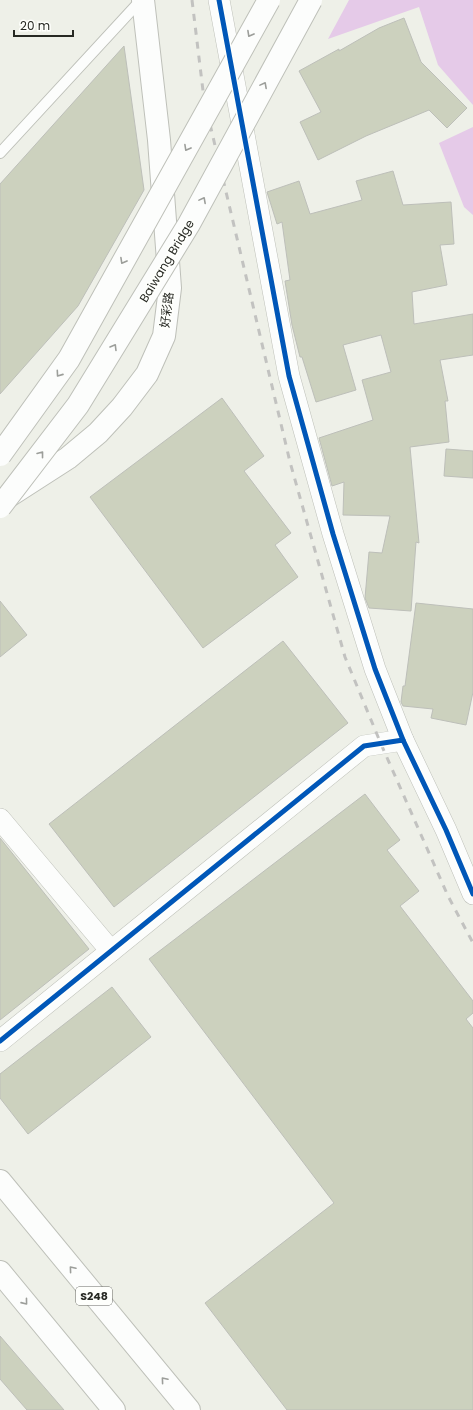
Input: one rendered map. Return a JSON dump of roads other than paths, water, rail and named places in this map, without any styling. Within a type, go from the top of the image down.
[{"type":"main road","name":"好彩路","points":[[0,502],[68,458],[98,433],[122,407],[147,374],[164,336],[170,288],[159,140],[142,0]]},
{"type":"main road","points":[[0,455],[69,359],[269,0]]},
{"type":"main road","name":"Baiwang Bridge","points":[[0,507],[87,392],[189,224],[311,0]]},
{"type":"main road","name":"S248","points":[[0,1181],[189,1410]]},
{"type":"main road","points":[[0,1272],[114,1410]]},
{"type":"street","points":[[219,0],[289,376],[333,534],[372,662],[403,740],[446,830],[473,892]]},
{"type":"street","points":[[0,1041],[364,746],[403,740]]},
{"type":"street","points":[[0,819],[111,951]]},
{"type":"lane","points":[[0,153],[142,0]]},
{"type":"railway","points":[[192,0],[204,99],[290,462],[345,657],[381,744],[448,896],[473,943]]}]
